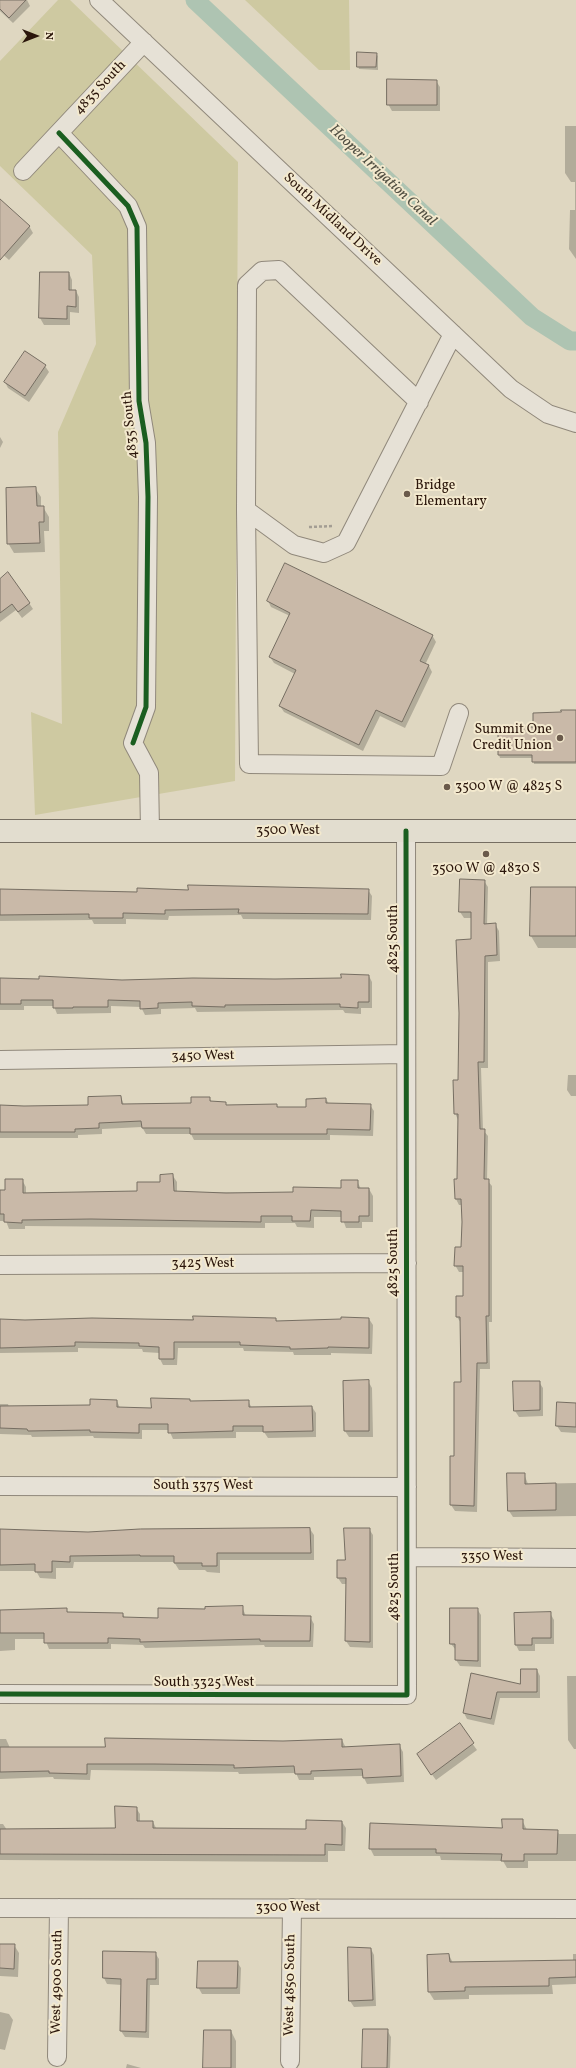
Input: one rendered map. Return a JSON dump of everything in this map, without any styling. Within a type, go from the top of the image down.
[{"type":"main road","name":"3500 West","points":[[0,831],[576,831]]},
{"type":"street","name":"South Midland Drive","points":[[99,0],[511,389],[548,414],[576,423]]},
{"type":"street","name":"4835 South","points":[[23,171],[144,42]]},
{"type":"street","name":"4835 South","points":[[58,133],[128,206],[137,227],[139,402],[146,443],[148,497],[146,707],[132,743],[149,773],[150,831]]},
{"type":"street","points":[[419,402],[279,270],[262,272],[247,285],[246,510],[249,764],[441,766],[459,713]]},
{"type":"street","points":[[246,510],[294,545],[324,554],[346,543],[453,334]]},
{"type":"street","name":"4825 South","points":[[406,831],[407,1695]]},
{"type":"street","name":"3450 West","points":[[0,1060],[406,1054]]},
{"type":"street","name":"3425 West","points":[[0,1265],[406,1263]]},
{"type":"street","name":"South 3375 West","points":[[0,1486],[407,1487]]},
{"type":"street","name":"3350 West","points":[[407,1557],[576,1558]]},
{"type":"street","name":"South 3325 West","points":[[0,1694],[407,1695]]},
{"type":"street","name":"3300 West","points":[[0,1908],[576,1909]]},
{"type":"street","name":"West 4900 South","points":[[57,2057],[58,1908]]},
{"type":"street","name":"West 4850 South","points":[[290,2061],[292,1908]]},
{"type":"path","points":[[309,527],[355,526]]},
{"type":"shaded area","points":[[58,0],[70,0],[238,162],[235,781],[35,815],[31,712],[62,724],[58,432],[96,344],[92,255],[0,166],[0,61]]},
{"type":"shaded area","points":[[245,0],[349,0],[350,70],[319,70]]},
{"type":"building","points":[[0,0],[26,0],[9,18],[0,9]]},
{"type":"building","points":[[357,52],[377,53],[376,67],[357,67]]},
{"type":"building","points":[[387,79],[437,80],[437,105],[387,105]]},
{"type":"building","points":[[0,199],[30,226],[0,260]]},
{"type":"building","points":[[40,272],[69,272],[69,290],[76,290],[76,307],[67,306],[67,319],[39,318]]},
{"type":"building","points":[[25,351],[46,365],[25,396],[4,382]]},
{"type":"building","points":[[36,487],[37,506],[44,506],[44,522],[39,522],[40,543],[7,544],[6,488]]},
{"type":"building","points":[[285,563],[433,635],[420,661],[429,665],[402,722],[376,710],[359,745],[279,706],[296,670],[269,657],[290,613],[267,601]]},
{"type":"building","points":[[8,572],[30,603],[18,612],[12,604],[0,613],[0,579]]},
{"type":"building","points":[[561,710],[576,710],[576,762],[532,762],[532,755],[498,755],[498,727],[533,727],[533,713],[561,712]]},
{"type":"building","points":[[460,879],[485,880],[484,924],[496,923],[497,955],[485,956],[484,1062],[478,1062],[480,1129],[485,1129],[484,1179],[489,1179],[489,1316],[486,1316],[487,1363],[477,1363],[474,1506],[450,1505],[450,1456],[454,1456],[454,1382],[461,1382],[460,1317],[456,1317],[456,1296],[463,1296],[463,1266],[454,1266],[455,1247],[461,1247],[462,1222],[461,1199],[455,1199],[454,1179],[457,1179],[458,1114],[454,1114],[453,1080],[458,1080],[459,1013],[456,940],[471,939],[471,912],[459,912]]},
{"type":"building","points":[[188,885],[369,889],[368,914],[238,913],[239,909],[165,910],[165,914],[123,913],[123,918],[89,918],[89,914],[0,915],[0,889],[137,892],[137,888],[188,890]]},
{"type":"building","points":[[531,887],[576,887],[576,936],[530,936]]},
{"type":"building","points":[[341,974],[369,975],[369,1002],[358,1002],[358,1008],[340,1007],[340,1004],[225,1005],[225,1007],[192,1006],[192,1002],[158,1003],[158,1008],[140,1009],[140,1001],[108,1000],[108,1007],[53,1008],[53,1000],[21,1000],[21,1004],[0,1004],[0,978],[39,979],[39,976],[122,980],[193,978],[275,979],[341,978]]},
{"type":"building","points":[[121,1096],[122,1104],[191,1103],[191,1097],[210,1097],[210,1101],[226,1102],[226,1105],[277,1104],[277,1107],[306,1107],[306,1099],[326,1098],[326,1103],[371,1104],[370,1130],[327,1129],[327,1134],[190,1134],[190,1128],[142,1128],[141,1121],[99,1123],[99,1128],[75,1129],[75,1132],[0,1132],[0,1105],[88,1105],[88,1097]]},
{"type":"building","points":[[173,1174],[174,1191],[226,1193],[293,1192],[293,1187],[341,1188],[341,1180],[358,1180],[358,1188],[369,1188],[369,1216],[359,1216],[359,1222],[341,1222],[341,1211],[311,1210],[310,1221],[292,1221],[292,1216],[261,1216],[261,1222],[91,1219],[22,1220],[22,1223],[4,1222],[4,1214],[0,1214],[0,1190],[5,1190],[5,1179],[23,1179],[23,1193],[137,1191],[137,1182],[160,1182],[160,1175]]},
{"type":"building","points":[[193,1316],[276,1318],[276,1321],[341,1319],[341,1317],[369,1318],[369,1348],[328,1347],[290,1349],[290,1347],[240,1345],[240,1342],[174,1342],[174,1359],[159,1359],[159,1347],[139,1346],[139,1343],[75,1342],[75,1346],[0,1348],[0,1319],[25,1320],[92,1318],[193,1320]]},
{"type":"building","points":[[369,1380],[369,1431],[344,1431],[343,1381]]},
{"type":"building","points":[[513,1381],[540,1381],[540,1410],[514,1411]]},
{"type":"building","points":[[151,1398],[190,1399],[190,1401],[249,1400],[249,1407],[312,1406],[313,1431],[263,1432],[263,1426],[233,1426],[233,1431],[168,1433],[168,1424],[139,1424],[139,1433],[90,1432],[90,1430],[28,1431],[27,1429],[0,1428],[0,1406],[90,1405],[90,1399],[117,1400],[117,1407],[151,1408]]},
{"type":"building","points":[[557,1402],[576,1403],[576,1427],[556,1426]]},
{"type":"building","points":[[507,1473],[525,1473],[525,1484],[556,1483],[556,1510],[508,1511]]},
{"type":"building","points":[[310,1528],[311,1553],[217,1553],[217,1566],[202,1566],[202,1563],[174,1563],[174,1556],[140,1555],[70,1556],[70,1562],[52,1561],[52,1572],[35,1572],[35,1564],[0,1565],[0,1529],[88,1532],[140,1529]]},
{"type":"building","points":[[344,1528],[370,1528],[370,1642],[345,1641],[346,1578],[337,1578],[337,1560],[345,1560]]},
{"type":"building","points":[[243,1606],[243,1615],[311,1616],[310,1641],[260,1641],[260,1639],[140,1642],[140,1639],[108,1638],[108,1643],[44,1643],[44,1633],[0,1633],[0,1610],[67,1608],[67,1612],[123,1613],[123,1617],[158,1618],[158,1608],[205,1609],[205,1607]]},
{"type":"building","points":[[450,1608],[478,1608],[478,1661],[455,1660],[455,1644],[450,1644]]},
{"type":"building","points":[[551,1612],[551,1638],[532,1638],[532,1645],[515,1645],[514,1613]]},
{"type":"building","points":[[521,1669],[537,1669],[537,1692],[497,1692],[491,1719],[463,1713],[471,1673],[520,1684]]},
{"type":"building","points":[[460,1723],[474,1743],[431,1775],[417,1754]]},
{"type":"building","points":[[105,1738],[283,1741],[342,1739],[342,1747],[400,1744],[401,1776],[363,1778],[362,1769],[311,1771],[311,1774],[295,1774],[294,1766],[234,1768],[234,1765],[154,1764],[87,1764],[87,1774],[49,1773],[49,1771],[0,1772],[0,1747],[105,1747]]},
{"type":"building","points":[[115,1806],[137,1807],[137,1821],[153,1821],[153,1828],[306,1829],[306,1820],[342,1821],[342,1845],[325,1844],[325,1855],[0,1854],[0,1829],[115,1828]]},
{"type":"building","points":[[502,1819],[523,1819],[523,1829],[558,1830],[557,1854],[524,1854],[524,1861],[501,1861],[502,1854],[436,1853],[436,1849],[369,1849],[370,1823],[502,1828]]},
{"type":"building","points":[[0,1944],[15,1944],[14,1969],[0,1968]]},
{"type":"building","points":[[348,1947],[371,1948],[373,2000],[349,2001]]},
{"type":"building","points":[[103,1951],[156,1952],[156,1979],[147,1979],[146,2032],[120,2031],[121,1979],[103,1978]]},
{"type":"building","points":[[449,1954],[450,1962],[576,1960],[576,1977],[549,1978],[549,1986],[465,1987],[465,1991],[428,1992],[427,1955]]},
{"type":"building","points":[[198,1961],[238,1961],[237,1988],[197,1988]]},
{"type":"building","points":[[363,2029],[388,2029],[387,2068],[362,2068]]},
{"type":"building","points":[[204,2030],[231,2030],[231,2068],[203,2068]]},
{"type":"waterway","name":"Hooper Irrigation Canal","points":[[195,0],[532,317],[570,341],[576,341]]},
{"type":"cycle path","points":[[59,133],[128,206],[137,227],[139,401],[146,443],[148,497],[146,707],[133,743]]},
{"type":"cycle path","points":[[0,1694],[407,1695],[406,831]]},
{"type":"place","name":"Bridge Elementary","points":[[407,494]]},
{"type":"place","name":"Summit One Credit Union","points":[[560,738]]},
{"type":"place","name":"3500 W @ 4825 S","points":[[447,787]]},
{"type":"place","name":"3500 W @ 4830 S","points":[[486,854]]}]
